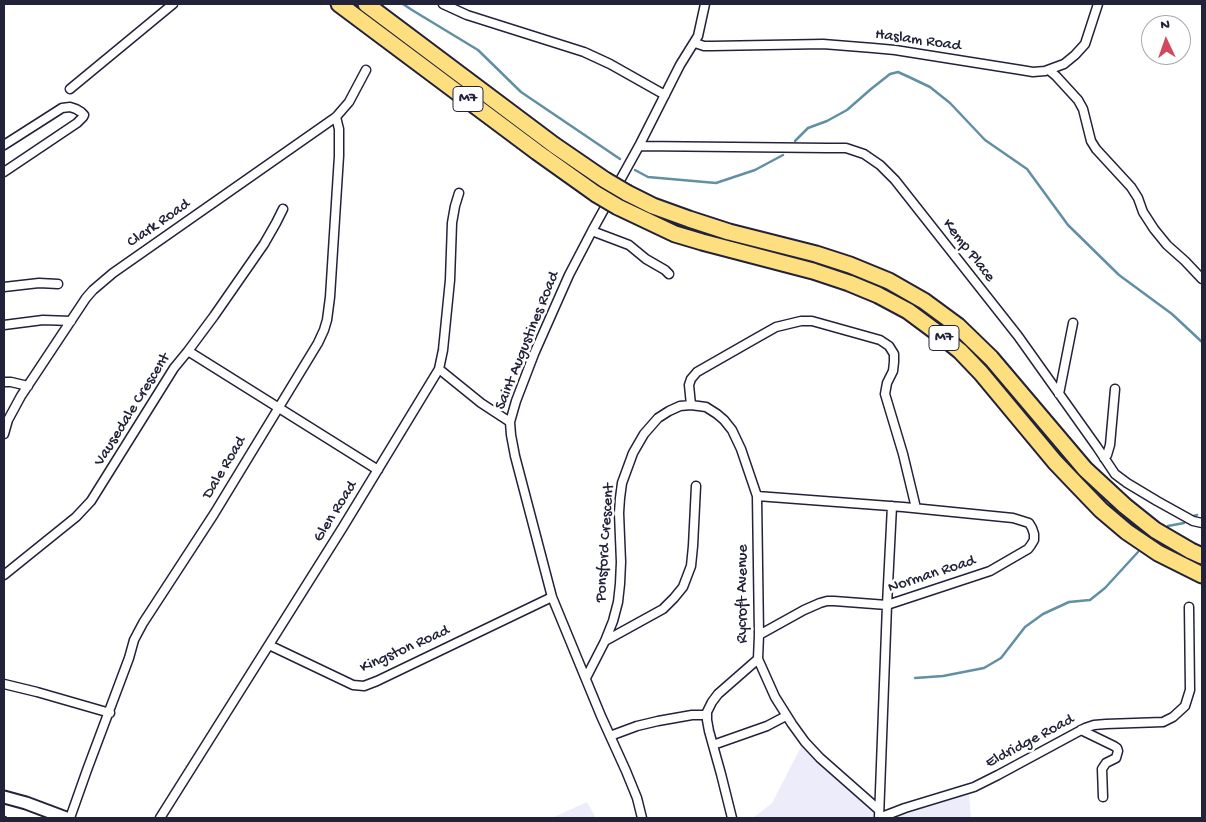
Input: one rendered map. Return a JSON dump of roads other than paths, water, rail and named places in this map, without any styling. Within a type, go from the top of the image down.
[{"type":"highway","name":"M7","points":[[339,4],[537,152],[596,194],[618,207],[675,234],[849,282],[878,295],[908,312],[960,351],[1055,462],[1101,510],[1127,532],[1158,553],[1202,575]]},
{"type":"highway","name":"M7","points":[[366,4],[554,145],[627,193],[653,206],[689,219],[850,265],[890,281],[924,301],[958,326],[991,358],[1085,469],[1124,506],[1155,530],[1202,556]]},
{"type":"main road","points":[[4,796],[66,818]]},
{"type":"street","points":[[70,89],[173,4]]},
{"type":"street","points":[[443,4],[467,15],[584,52],[610,64],[665,95]]},
{"type":"street","name":"Saint Augustines Road","points":[[642,818],[637,798],[552,597],[515,456],[510,435],[510,422],[534,354],[570,275],[680,65],[698,36],[705,4]]},
{"type":"street","name":"Haslam Road","points":[[695,42],[704,46],[822,44],[873,48],[1033,72],[1049,70],[1064,64],[1075,55],[1085,44],[1098,4]]},
{"type":"street","name":"Clark Road","points":[[4,434],[13,409],[86,298],[101,282],[336,117],[349,102],[366,70]]},
{"type":"street","points":[[1049,70],[1078,100],[1083,109],[1091,141],[1131,187],[1154,229],[1202,280]]},
{"type":"street","points":[[4,145],[62,108],[70,107],[84,115],[71,127],[4,172]]},
{"type":"street","name":"Dale Road","points":[[70,818],[110,713],[134,640],[214,514],[318,343],[324,330],[330,297],[339,156],[339,130],[336,117]]},
{"type":"street","name":"Kemp Place","points":[[639,146],[846,148],[864,154],[880,165],[895,180],[1018,336],[1115,474],[1157,502],[1193,521],[1202,523]]},
{"type":"street","name":"Glen Road","points":[[160,818],[439,369],[443,350],[449,290],[452,223],[460,193]]},
{"type":"street","points":[[188,351],[264,244],[283,209]]},
{"type":"street","points":[[592,231],[629,245],[669,274]]},
{"type":"street","points":[[4,288],[26,284],[58,284]]},
{"type":"street","points":[[4,325],[43,320],[71,321]]},
{"type":"street","points":[[691,405],[689,385],[691,378],[696,372],[760,336],[791,323],[812,321],[880,340],[889,346],[894,354],[894,362],[893,371],[886,383],[885,394],[903,454],[916,508],[757,496]]},
{"type":"street","points":[[1060,394],[1073,323]]},
{"type":"street","name":"Vausedale Crescent","points":[[4,575],[76,517],[91,501],[174,368],[188,351],[378,470]]},
{"type":"street","points":[[439,369],[481,403],[510,422]]},
{"type":"street","points":[[1049,379],[1064,372]]},
{"type":"street","points":[[4,382],[28,386]]},
{"type":"street","points":[[1104,458],[1110,445],[1115,389]]},
{"type":"street","name":"Rycroft Avenue","points":[[691,405],[706,407],[724,420],[732,430],[741,449],[757,496],[758,658],[718,694],[712,702],[707,715]]},
{"type":"street","name":"Ponsford Crescent","points":[[586,678],[605,641],[618,602],[621,562],[619,513],[622,483],[633,453],[644,434],[658,418],[680,406],[691,405]]},
{"type":"street","points":[[605,641],[663,609],[683,586],[691,566],[694,546],[696,486]]},
{"type":"street","points":[[903,507],[911,486]]},
{"type":"street","points":[[879,815],[892,506]]},
{"type":"street","name":"Norman Road","points":[[759,635],[813,605],[827,601],[887,605],[990,572],[1031,545],[1034,540],[1032,528],[1024,520],[916,508]]},
{"type":"street","name":"Kingston Road","points":[[269,645],[353,685],[364,686],[552,597]]},
{"type":"street","name":"Eldridge Road","points":[[879,815],[974,787],[1081,730],[1094,725],[1163,722],[1179,713],[1186,706],[1190,690],[1189,607]]},
{"type":"street","points":[[758,658],[775,697],[805,742],[879,815]]},
{"type":"street","points":[[4,684],[110,713]]},
{"type":"street","points":[[610,736],[658,721],[686,716],[707,715],[708,726],[732,818]]},
{"type":"street","points":[[713,745],[767,726],[786,716]]},
{"type":"street","points":[[1081,730],[1114,746],[1118,751],[1116,758],[1106,763],[1102,769],[1102,797]]},
{"type":"waterway","points":[[403,4],[478,50],[521,92],[620,159]]},
{"type":"waterway","points":[[795,141],[808,128],[827,121],[847,110],[890,74],[898,72],[930,87],[950,103],[985,140],[1027,169],[1068,225],[1119,275],[1172,314],[1202,342]]},
{"type":"waterway","points":[[635,170],[648,177],[716,183],[755,170],[783,155]]},
{"type":"waterway","points":[[1191,517],[1197,515]]},
{"type":"waterway","points":[[1168,526],[1184,523]]},
{"type":"waterway","points":[[915,678],[943,676],[984,668],[1001,658],[1025,627],[1043,614],[1069,602],[1090,600],[1105,588],[1138,552]]}]
